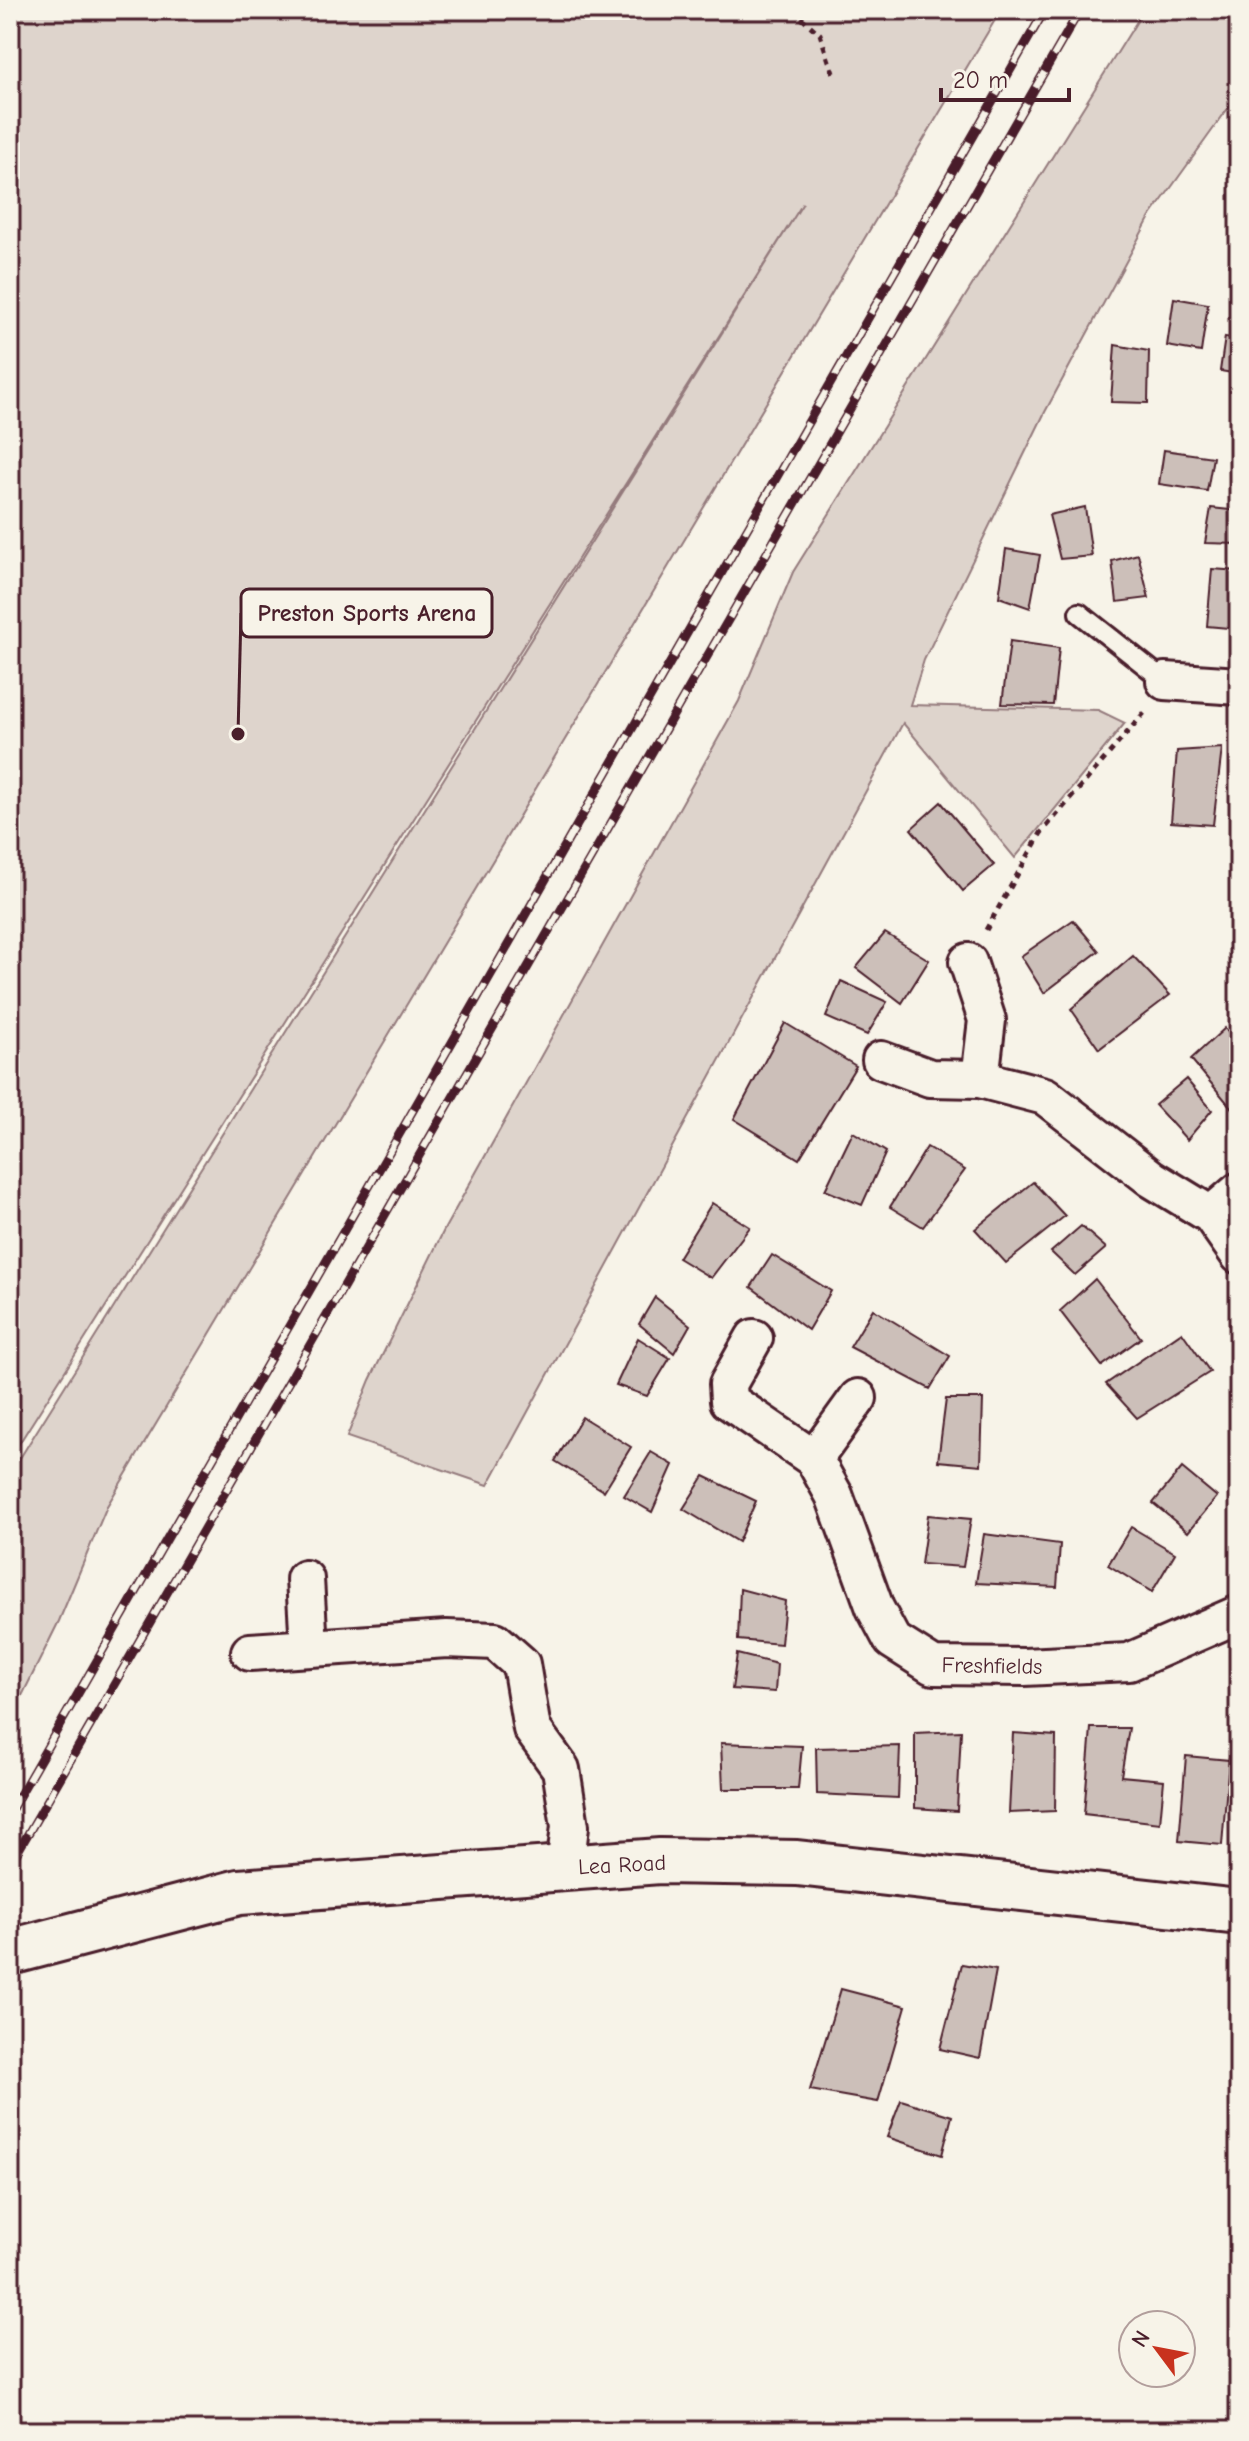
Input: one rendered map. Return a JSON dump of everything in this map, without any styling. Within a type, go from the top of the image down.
[{"type":"street","points":[[1165,681],[1239,686]]},
{"type":"street","points":[[968,962],[987,1020],[980,1079]]},
{"type":"street","points":[[881,1060],[930,1078],[980,1079],[1045,1096],[1152,1179],[1211,1215],[1239,1255]]},
{"type":"street","points":[[1211,1215],[1239,1191]]},
{"type":"street","name":"Freshfields","points":[[754,1338],[728,1384],[729,1401],[814,1459],[834,1495],[875,1608],[892,1640],[933,1666],[1024,1667],[1129,1662],[1239,1614]]},
{"type":"street","points":[[814,1459],[858,1398]]},
{"type":"street","points":[[305,1579],[309,1646]]},
{"type":"street","points":[[250,1652],[447,1639],[495,1641],[521,1664],[532,1729],[561,1769],[570,1826],[565,1868]]},
{"type":"street","name":"Lea Road","points":[[10,1952],[239,1892],[660,1861],[797,1863],[1239,1912]]},
{"type":"lane","points":[[1079,613],[1165,681]]},
{"type":"path","points":[[792,10],[820,34],[834,76]]},
{"type":"path","points":[[968,962],[1041,833],[1137,724],[1165,681]]},
{"type":"shaded area","points":[[10,10],[1001,10],[107,1506],[59,1621],[10,1720],[10,1474],[803,203],[10,1458]]},
{"type":"shaded area","points":[[1144,10],[1239,10],[1239,93],[1150,217],[1045,412],[924,660],[910,705],[1098,710],[1125,723],[1015,858],[903,723],[488,1485],[347,1437],[370,1380],[445,1228],[739,701],[793,572]]},
{"type":"building","points":[[1174,298],[1208,304],[1201,352],[1167,346]]},
{"type":"building","points":[[1225,337],[1239,339],[1239,374],[1220,371]]},
{"type":"building","points":[[1115,345],[1149,351],[1148,403],[1111,402]]},
{"type":"building","points":[[1164,450],[1213,457],[1207,491],[1159,484]]},
{"type":"building","points":[[1085,507],[1092,556],[1060,559],[1049,515]]},
{"type":"building","points":[[1211,508],[1239,511],[1239,544],[1205,543]]},
{"type":"building","points":[[1006,549],[1040,555],[1030,608],[999,597]]},
{"type":"building","points":[[1138,554],[1149,598],[1117,602],[1112,561]]},
{"type":"building","points":[[1212,569],[1239,571],[1239,629],[1207,626]]},
{"type":"building","points":[[1010,641],[1059,648],[1053,705],[1002,704]]},
{"type":"building","points":[[1222,748],[1213,825],[1171,822],[1177,751]]},
{"type":"building","points":[[941,802],[994,865],[963,891],[911,829]]},
{"type":"building","points":[[1073,920],[1099,951],[1044,993],[1021,956]]},
{"type":"building","points":[[885,933],[929,960],[902,1003],[856,968]]},
{"type":"building","points":[[1133,956],[1170,995],[1099,1049],[1071,1009]]},
{"type":"building","points":[[841,981],[887,1002],[867,1035],[826,1017]]},
{"type":"building","points":[[785,1023],[856,1066],[799,1159],[734,1119]]},
{"type":"building","points":[[1225,1028],[1239,1048],[1239,1117],[1191,1059]]},
{"type":"building","points":[[1186,1079],[1212,1110],[1187,1140],[1155,1105]]},
{"type":"building","points":[[853,1132],[886,1152],[862,1205],[825,1190]]},
{"type":"building","points":[[927,1147],[965,1170],[923,1227],[890,1207]]},
{"type":"building","points":[[1033,1182],[1065,1216],[1006,1263],[975,1229]]},
{"type":"building","points":[[712,1203],[750,1227],[711,1278],[678,1258]]},
{"type":"building","points":[[1081,1226],[1106,1248],[1075,1275],[1051,1252]]},
{"type":"building","points":[[772,1255],[831,1291],[808,1330],[751,1287]]},
{"type":"building","points":[[1095,1279],[1141,1338],[1102,1366],[1060,1311]]},
{"type":"building","points":[[655,1297],[690,1325],[674,1353],[639,1324]]},
{"type":"building","points":[[873,1309],[950,1356],[930,1389],[850,1347]]},
{"type":"building","points":[[1182,1332],[1210,1372],[1137,1418],[1106,1384]]},
{"type":"building","points":[[638,1338],[670,1358],[647,1396],[616,1385]]},
{"type":"building","points":[[946,1399],[983,1399],[981,1465],[938,1461]]},
{"type":"building","points":[[582,1417],[631,1447],[604,1491],[555,1461]]},
{"type":"building","points":[[651,1452],[673,1465],[652,1512],[624,1496]]},
{"type":"building","points":[[1182,1468],[1217,1497],[1188,1532],[1153,1503]]},
{"type":"building","points":[[704,1476],[756,1501],[738,1542],[683,1509]]},
{"type":"building","points":[[928,1515],[971,1519],[963,1567],[921,1564]]},
{"type":"building","points":[[1131,1527],[1175,1553],[1152,1592],[1108,1565]]},
{"type":"building","points":[[984,1534],[1060,1544],[1057,1587],[976,1583]]},
{"type":"building","points":[[740,1589],[785,1601],[781,1644],[738,1640]]},
{"type":"building","points":[[737,1654],[777,1664],[775,1692],[732,1689]]},
{"type":"building","points":[[1091,1728],[1129,1728],[1121,1776],[1164,1780],[1160,1823],[1084,1814]]},
{"type":"building","points":[[961,1731],[957,1811],[915,1808],[915,1733]]},
{"type":"building","points":[[1013,1733],[1056,1736],[1055,1811],[1009,1813]]},
{"type":"building","points":[[721,1743],[802,1746],[798,1789],[723,1789]]},
{"type":"building","points":[[900,1746],[898,1798],[817,1794],[816,1748]]},
{"type":"building","points":[[1186,1756],[1229,1760],[1222,1845],[1179,1841]]},
{"type":"building","points":[[962,1964],[996,1970],[980,2058],[940,2049]]},
{"type":"building","points":[[841,1989],[906,2006],[878,2102],[810,2090]]},
{"type":"building","points":[[901,2100],[952,2116],[942,2155],[887,2137]]},
{"type":"railway","points":[[10,1812],[1045,10]]},
{"type":"railway","points":[[10,1865],[1080,10]]},
{"type":"place","name":"Preston Sports Arena","points":[[238,734]]}]
